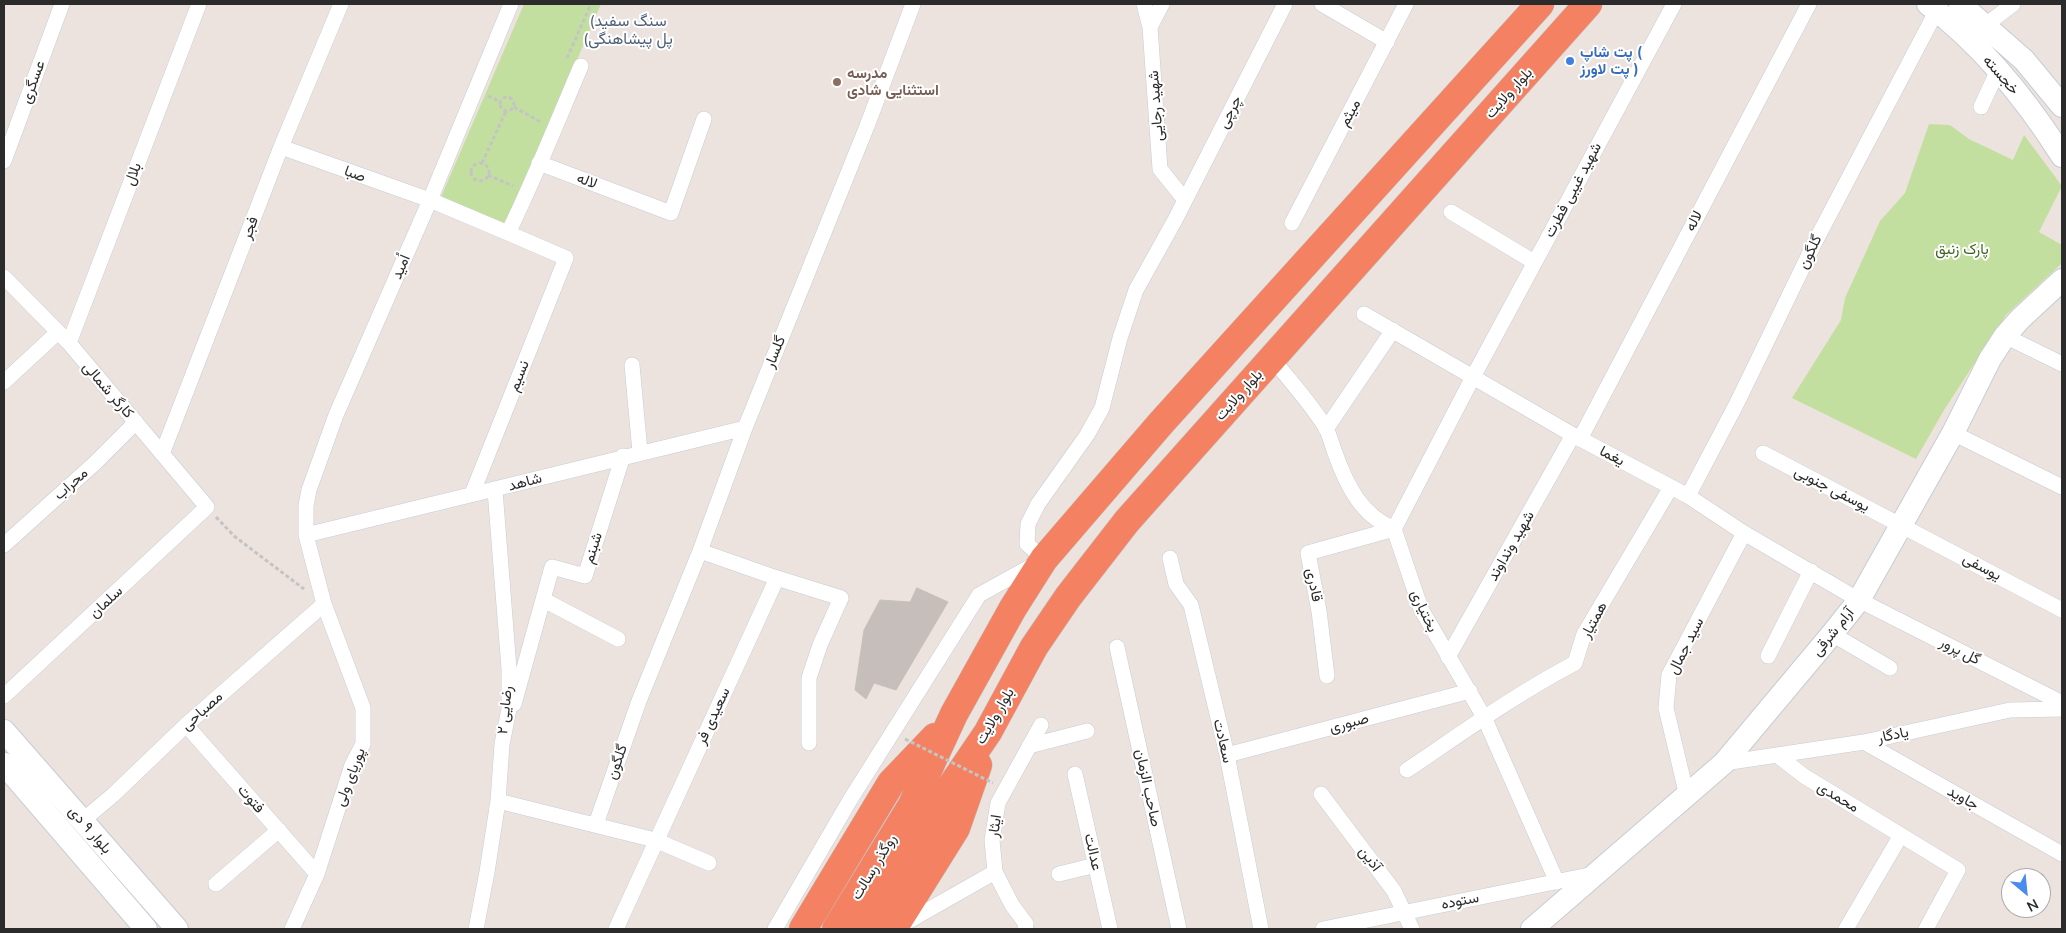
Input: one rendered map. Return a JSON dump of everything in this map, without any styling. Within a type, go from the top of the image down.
[{"type":"highway","points":[[921,810],[954,714],[1013,608],[1044,559],[1161,422],[1540,4]]},
{"type":"highway","name":"بلوار ولایت","points":[[921,810],[988,732],[1034,647],[1068,597],[1127,521],[1588,4]]},
{"type":"highway","points":[[803,929],[891,783],[936,736],[954,714]]},
{"type":"highway","points":[[894,929],[956,828],[988,732]]},
{"type":"highway","name":"روگذر رسالت","points":[[836,929],[921,810]]},
{"type":"highway","name":"روگذر رسالت","points":[[862,929],[921,810]]},
{"type":"street","name":"عسگری","points":[[4,161],[62,4]]},
{"type":"street","name":"بلال","points":[[69,344],[199,4]]},
{"type":"street","name":"فجر","points":[[162,454],[281,147],[340,4]]},
{"type":"street","name":"اُمید","points":[[306,535],[306,506],[309,490],[336,415],[430,200],[511,4]]},
{"type":"street","name":"گلسار","points":[[639,701],[700,552],[745,428],[867,126],[913,4]]},
{"type":"street","name":"شهید رجایی","points":[[1144,4],[1150,27],[1160,169],[1185,200]]},
{"type":"street","points":[[1150,27],[1162,4]]},
{"type":"street","name":"چرچی","points":[[1044,559],[1027,544],[1028,524],[1038,504],[1087,435],[1102,408],[1120,338],[1136,290],[1185,200],[1285,4]]},
{"type":"street","points":[[1322,4],[1387,42]]},
{"type":"street","name":"میثم","points":[[1292,223],[1406,4]]},
{"type":"street","name":"شهید غیبی فطرت","points":[[1394,529],[1534,262],[1674,4]]},
{"type":"street","name":"لاله","points":[[1577,437],[1809,4]]},
{"type":"street","name":"خجسته","points":[[1960,4],[2024,60],[2062,106]]},
{"type":"street","points":[[1986,25],[2013,4]]},
{"type":"street","name":"خجسته","points":[[1932,7],[1987,57],[2042,125],[2062,156]]},
{"type":"street","name":"گلگون","points":[[1688,496],[1741,394],[1932,7]]},
{"type":"street","points":[[508,233],[528,193],[581,66]]},
{"type":"street","points":[[1981,107],[1998,70]]},
{"type":"street","name":"لاله","points":[[539,163],[672,213],[704,119]]},
{"type":"street","name":"صبا","points":[[281,147],[430,200],[508,233]]},
{"type":"street","points":[[1451,212],[1534,262]]},
{"type":"street","name":"نسیم","points":[[472,494],[566,258],[508,233]]},
{"type":"street","name":"کارگر شمالی","points":[[4,277],[69,344],[207,507]]},
{"type":"street","name":"آرام شرقی","points":[[1532,929],[1724,763],[1832,634],[1859,600],[1952,433],[1977,383],[2005,336],[2038,301],[2062,280]]},
{"type":"street","name":"یغما","points":[[1364,314],[1577,437],[1688,496],[1744,533],[1859,600]]},
{"type":"street","points":[[1326,429],[1392,330]]},
{"type":"street","points":[[4,382],[58,332]]},
{"type":"street","points":[[2005,336],[2062,364]]},
{"type":"street","points":[[1272,358],[1326,429],[1352,494],[1382,524],[1394,529]]},
{"type":"street","points":[[632,365],[640,452]]},
{"type":"street","name":"محراب","points":[[4,545],[95,463],[136,422]]},
{"type":"street","name":"شاهد","points":[[306,535],[495,490],[623,456],[745,428]]},
{"type":"street","points":[[1952,433],[2062,487]]},
{"type":"street","name":"شهید ونداوند","points":[[1448,657],[1577,437]]},
{"type":"street","name":"یوسفی جنوبی","points":[[1762,453],[1901,525]]},
{"type":"street","name":"شبنم","points":[[502,744],[552,567],[584,576],[623,456]]},
{"type":"street","name":"همتیار","points":[[1484,717],[1546,678],[1575,663],[1584,634],[1671,487]]},
{"type":"street","name":"رضایی ۲","points":[[476,929],[488,872],[498,801],[502,744],[509,709],[508,669],[495,490]]},
{"type":"street","name":"سلمان","points":[[4,696],[207,507]]},
{"type":"street","name":"یوسفی","points":[[1901,525],[2062,610]]},
{"type":"street","name":"بختیاری","points":[[1394,529],[1421,609],[1484,717],[1557,882]]},
{"type":"street","name":"قادری","points":[[1327,676],[1319,611],[1308,553],[1394,529]]},
{"type":"street","name":"سید جمال","points":[[1687,796],[1666,708],[1669,675],[1744,533]]},
{"type":"street","name":"پوریای ولی","points":[[292,929],[317,874],[352,765],[364,744],[363,708],[324,604],[306,535]]},
{"type":"street","points":[[700,552],[841,598],[820,644],[809,678],[809,743]]},
{"type":"street","name":"سعادت","points":[[1170,558],[1176,584],[1191,604],[1227,755],[1261,929]]},
{"type":"street","points":[[775,929],[850,800],[979,595],[1044,559]]},
{"type":"street","points":[[1768,656],[1811,571]]},
{"type":"street","name":"سعیدی فر","points":[[616,929],[655,840],[777,578]]},
{"type":"street","points":[[544,600],[618,639]]},
{"type":"street","name":"گل پرور","points":[[1859,600],[2062,703]]},
{"type":"street","name":"مصباحی","points":[[82,821],[113,795],[186,724],[324,604]]},
{"type":"street","points":[[1832,634],[1890,668]]},
{"type":"street","name":"صاحب الزمان","points":[[1117,648],[1179,929]]},
{"type":"street","name":"صبوری","points":[[1227,755],[1470,691]]},
{"type":"street","name":"گلگون","points":[[596,824],[639,701]]},
{"type":"street","name":"یادگار","points":[[1724,763],[1864,742],[2010,710],[2062,709]]},
{"type":"street","points":[[1407,770],[1484,717]]},
{"type":"street","name":"فتوت","points":[[186,724],[317,874]]},
{"type":"street","name":"ایثار","points":[[1029,928],[1012,905],[995,872],[992,840],[998,803],[1041,725]]},
{"type":"street","name":"بلوار ۹ دی","points":[[4,731],[177,929]]},
{"type":"street","points":[[1030,746],[1087,731]]},
{"type":"street","name":"جاوید","points":[[1864,742],[2062,854]]},
{"type":"street","name":"محمدی","points":[[1777,755],[1804,776],[1958,870],[1926,929]]},
{"type":"street","name":"بلوار ۹ دی","points":[[4,764],[146,929]]},
{"type":"street","name":"عدالت","points":[[1075,774],[1110,929]]},
{"type":"street","name":"آذین","points":[[1321,794],[1394,891],[1412,929]]},
{"type":"street","points":[[498,801],[655,840],[709,863]]},
{"type":"street","points":[[216,884],[279,830]]},
{"type":"street","points":[[1846,929],[1901,835]]},
{"type":"street","points":[[1059,874],[1096,865]]},
{"type":"street","points":[[894,929],[995,872]]},
{"type":"street","name":"ستوده","points":[[1327,929],[1596,873]]},
{"type":"path","points":[[506,111],[500,104],[504,98],[512,99],[514,108]]},
{"type":"path","points":[[482,163],[506,111],[514,108],[539,121]]},
{"type":"path","points":[[482,163],[489,169],[488,176],[484,180],[478,181],[472,176],[470,170],[474,165],[482,163]]},
{"type":"path","points":[[488,176],[528,193]]},
{"type":"path","points":[[207,507],[234,536],[324,604]]},
{"type":"path","points":[[905,739],[993,783]]},
{"type":"green space","points":[[524,4],[601,4],[506,225],[441,197]]},
{"type":"green space","name":"پارک زنبق","points":[[1929,124],[1950,125],[1969,139],[2013,160],[2024,135],[2062,186],[2039,232],[2062,245],[2062,263],[2006,315],[1944,410],[1916,459],[1792,398],[1841,320],[1845,298],[1880,221],[1905,193]]},
{"type":"building","points":[[917,588],[948,602],[896,690],[874,683],[866,699],[855,690],[864,630],[880,600],[910,602]]},
{"type":"place","name":"پت شاپ ( پت لاورز )","points":[[1570,61]]},
{"type":"place","name":"مدرسه استثنایی شادی","points":[[837,82]]},
{"type":"district","name":"(سنگ سفید (پل پیشاهنگی","points":[[628,30]]}]
